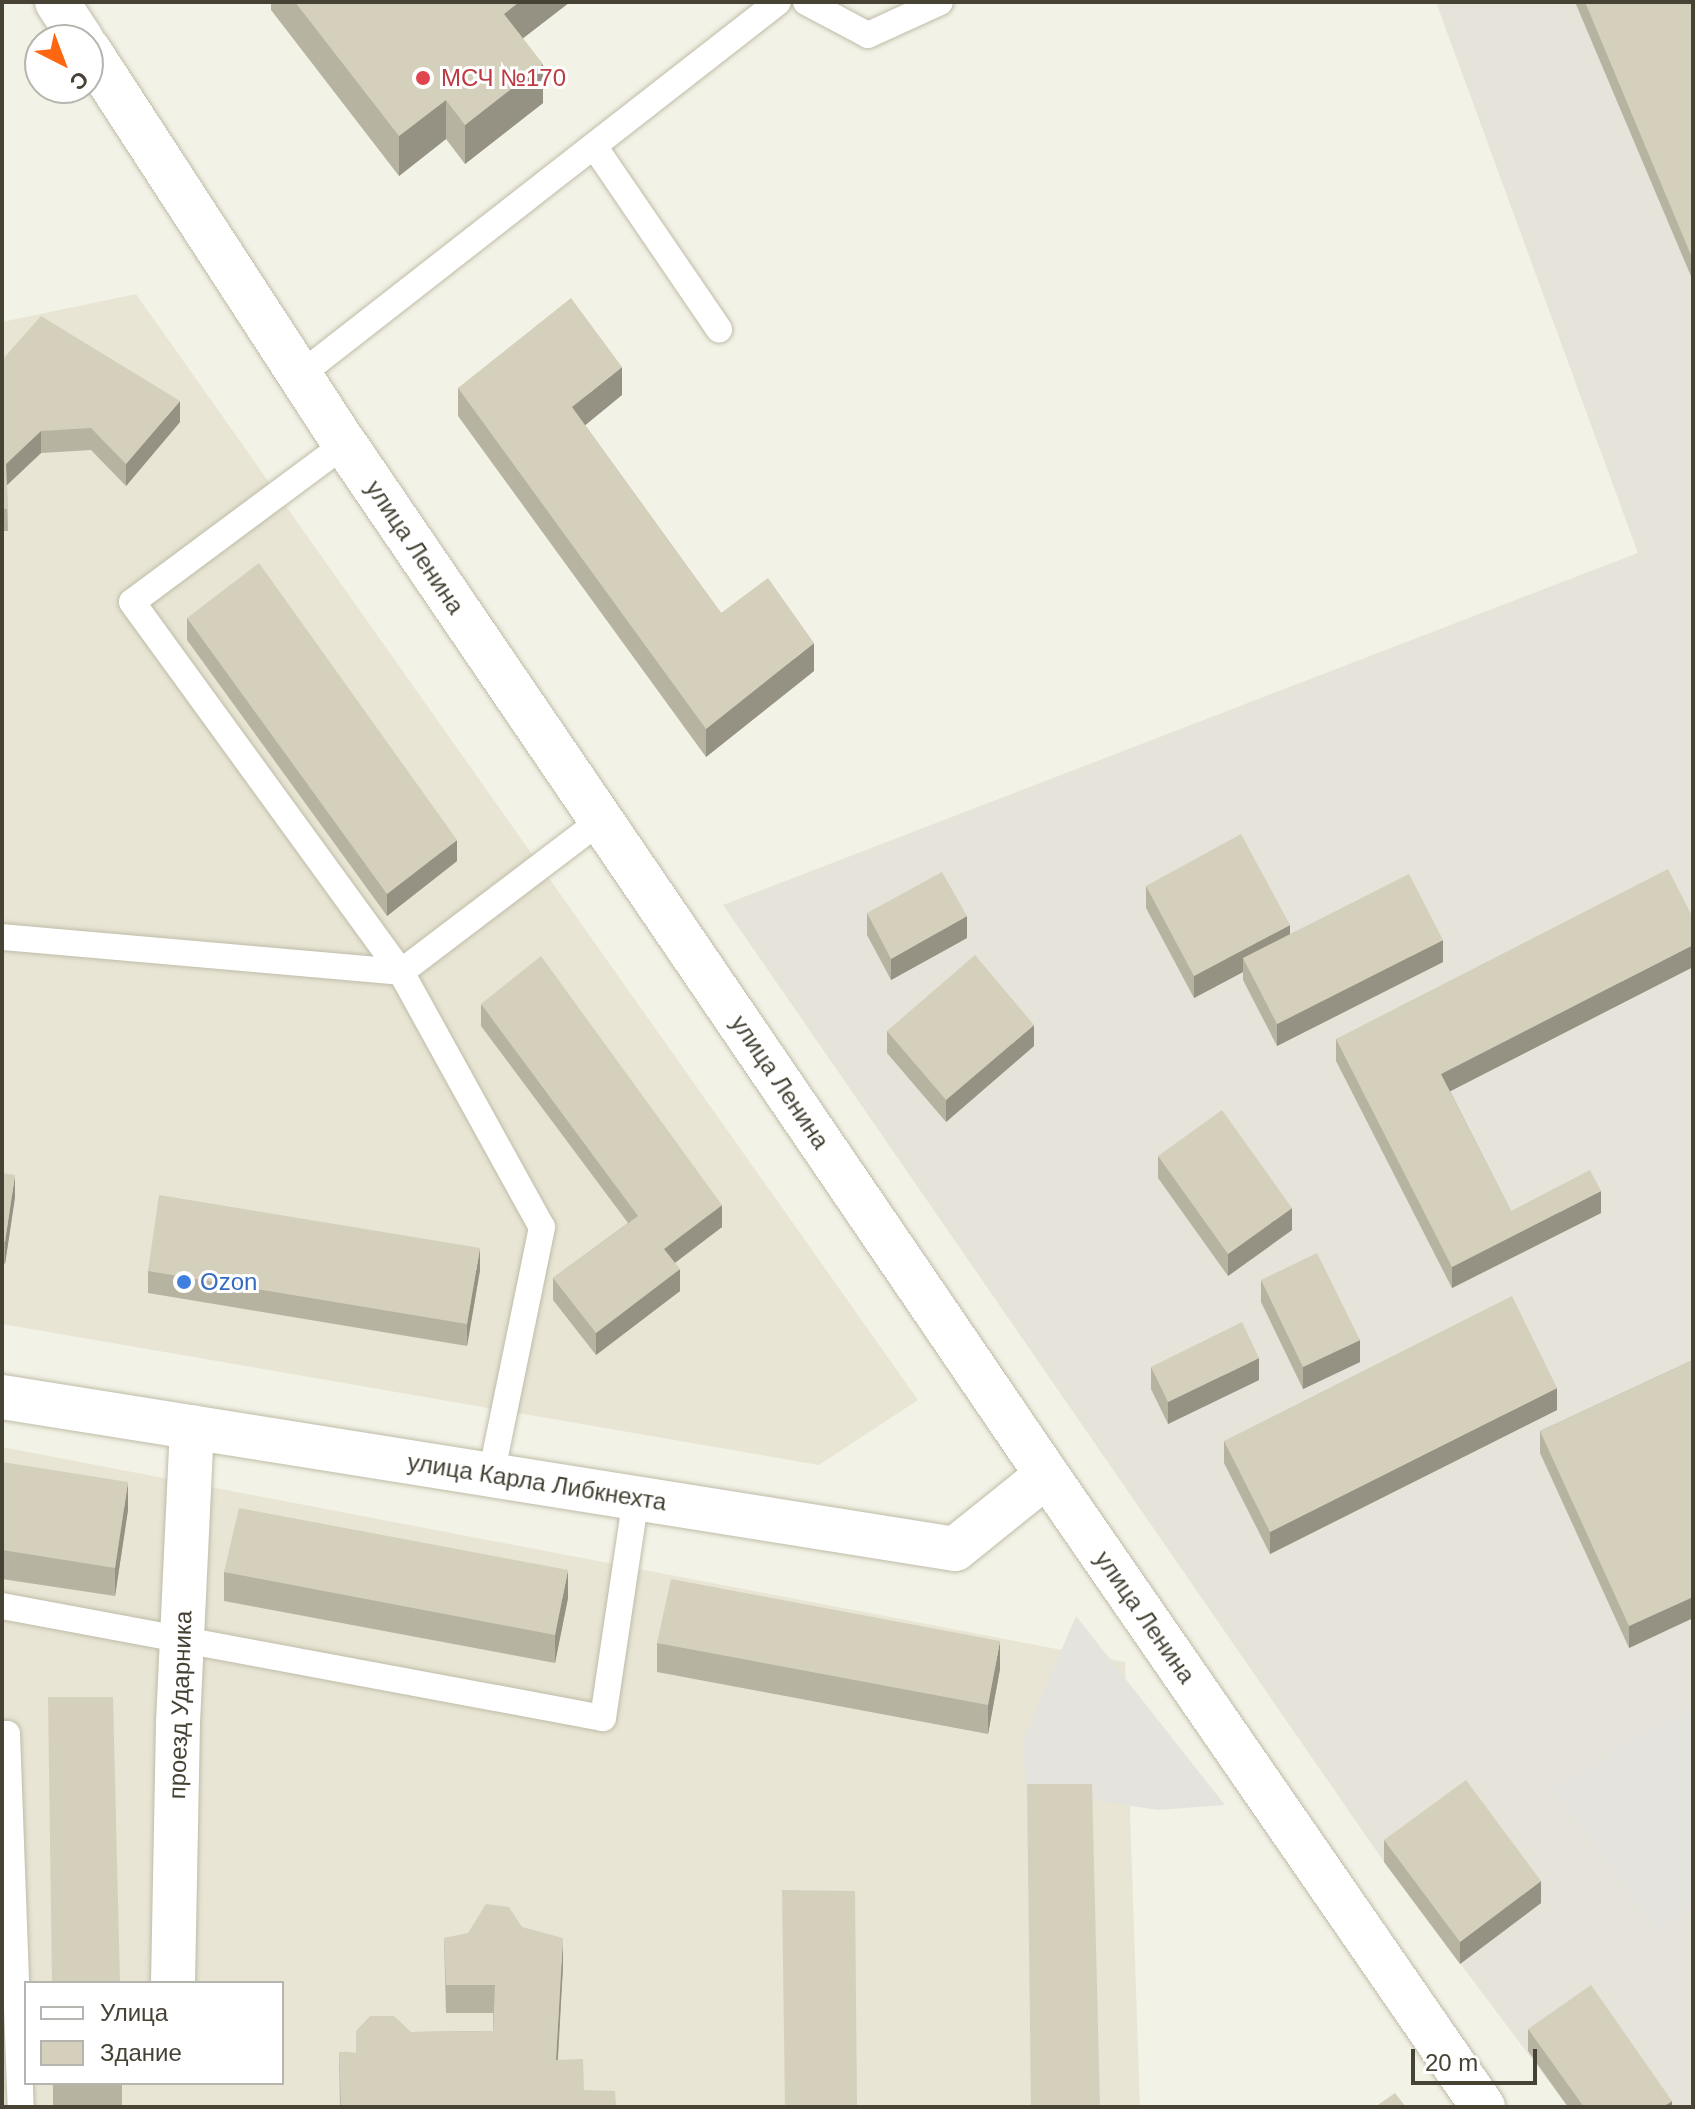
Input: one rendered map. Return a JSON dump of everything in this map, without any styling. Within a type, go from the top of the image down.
[{"type":"street","points":[[57,2],[71,24]]},
{"type":"street","name":"улица Ленина","points":[[104,74],[345,444],[1047,1475],[1483,2107]]},
{"type":"street","name":"улица Карла Либкнехта","points":[[2,1397],[955,1549],[1047,1475]]},
{"type":"street","name":"проезд Ударника","points":[[173,1981],[181,1637],[192,1427]]},
{"type":"lane","points":[[300,375],[778,2]]},
{"type":"lane","points":[[806,2],[868,35],[940,2]]},
{"type":"lane","points":[[594,146],[719,329]]},
{"type":"lane","points":[[345,444],[132,602],[401,972],[542,1227],[491,1475]]},
{"type":"lane","points":[[2,937],[401,972],[601,820]]},
{"type":"lane","points":[[2,1606],[603,1718],[636,1498]]},
{"type":"lane","points":[[2,1734],[7,1734],[21,2107]]},
{"type":"shaded area","points":[[1436,2],[1693,2],[1693,2107],[1568,2107],[1384,1862],[723,905],[1638,553]]},
{"type":"shaded area","points":[[136,294],[918,1400],[819,1465],[2,1324],[2,322]]},
{"type":"shaded area","points":[[2,1447],[1125,1662],[1140,2107],[2,2107]]},
{"type":"shaded area","points":[[1076,1616],[1225,1805],[1158,1810],[1027,1790],[1022,1742]]},
{"type":"shaded area","points":[[1693,1707],[1693,1905],[1657,1929],[1553,1788]]},
{"type":"building","name":"МСЧ №170","points":[[295,2],[519,2],[504,14],[543,64],[465,125],[446,100],[399,136]]},
{"type":"building","points":[[1585,2],[1693,2],[1693,260]]},
{"type":"building","points":[[571,298],[622,367],[572,407],[721,613],[768,578],[814,643],[706,729],[458,388]]},
{"type":"building","points":[[41,316],[180,401],[126,464],[91,428],[41,431],[6,464],[8,509],[2,509],[2,360]]},
{"type":"building","points":[[259,563],[457,840],[387,894],[187,618]]},
{"type":"building","points":[[1241,834],[1290,925],[1194,976],[1146,886]]},
{"type":"building","points":[[1668,869],[1693,918],[1693,945],[1441,1074],[1511,1211],[1590,1170],[1601,1191],[1452,1267],[1336,1039]]},
{"type":"building","points":[[942,872],[967,916],[891,959],[867,913]]},
{"type":"building","points":[[1409,874],[1443,940],[1277,1024],[1243,958]]},
{"type":"building","points":[[975,955],[1034,1025],[946,1100],[887,1031]]},
{"type":"building","points":[[541,956],[722,1205],[664,1249],[680,1269],[596,1333],[553,1278],[638,1216],[481,1004]]},
{"type":"building","points":[[1222,1110],[1292,1208],[1228,1254],[1158,1156]]},
{"type":"building","points":[[2,1173],[15,1175],[5,1242],[2,1241]]},
{"type":"building","points":[[159,1195],[480,1248],[467,1324],[148,1271]]},
{"type":"building","points":[[1317,1253],[1360,1340],[1303,1367],[1261,1280]]},
{"type":"building","points":[[1512,1296],[1557,1388],[1270,1532],[1224,1441]]},
{"type":"building","points":[[1242,1322],[1259,1358],[1168,1402],[1151,1367]]},
{"type":"building","points":[[1693,1360],[1693,1597],[1629,1626],[1540,1431]]},
{"type":"building","points":[[2,1462],[128,1482],[115,1568],[2,1550]]},
{"type":"building","points":[[239,1508],[568,1570],[555,1635],[224,1572]]},
{"type":"building","points":[[671,1579],[1000,1641],[988,1705],[657,1643]]},
{"type":"building","points":[[48,1697],[113,1697],[120,1981],[52,1981]]},
{"type":"building","points":[[1466,1780],[1541,1881],[1460,1942],[1384,1840]]},
{"type":"building","points":[[1027,1784],[1092,1784],[1100,2107],[1031,2107]]},
{"type":"building","points":[[782,1890],[855,1891],[857,2107],[785,2107]]},
{"type":"building","points":[[486,1904],[509,1907],[522,1927],[563,1938],[556,2060],[583,2059],[584,2090],[615,2091],[616,2107],[341,2107],[339,2052],[356,2053],[356,2031],[370,2016],[394,2016],[411,2032],[493,2031],[495,1985],[446,1985],[444,1938],[468,1933]]},
{"type":"building","points":[[1591,1985],[1672,2101],[1663,2107],[1584,2107],[1528,2029]]},
{"type":"building","points":[[1395,2093],[1406,2107],[1375,2107]]},
{"type":"place","name":"МСЧ №170","points":[[423,78]]},
{"type":"place","name":"Ozon","points":[[184,1282]]}]
